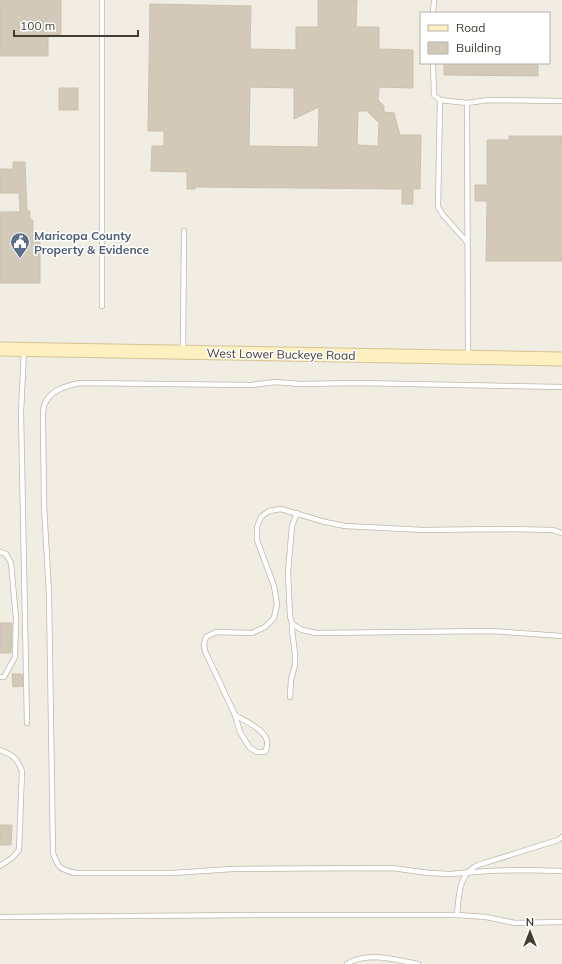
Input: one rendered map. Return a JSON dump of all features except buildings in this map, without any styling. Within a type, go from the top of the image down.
[{"type":"main road","name":"West Lower Buckeye Road","points":[[0,349],[562,359]]},
{"type":"lane","points":[[102,0],[102,306]]},
{"type":"lane","points":[[433,12],[434,0]]},
{"type":"lane","points":[[434,64],[434,95],[440,100],[467,103],[489,100],[562,102]]},
{"type":"lane","points":[[440,100],[438,207],[443,216],[468,242]]},
{"type":"lane","points":[[467,103],[468,357]]},
{"type":"lane","points":[[183,352],[184,231]]},
{"type":"lane","points":[[24,349],[21,412],[27,723]]},
{"type":"lane","points":[[562,387],[358,383],[300,384],[276,382],[251,385],[80,383],[64,387],[50,395],[44,405],[43,419],[44,497],[49,594],[53,853],[57,864],[63,870],[75,872],[173,873],[232,869],[392,868],[443,874],[522,870],[562,871]]},
{"type":"lane","points":[[235,715],[262,731],[268,745],[265,752],[257,752],[250,748],[240,732],[235,715],[205,651],[204,644],[206,637],[216,632],[252,632],[265,627],[274,618],[277,604],[274,586],[257,540],[257,527],[261,517],[269,511],[281,509],[325,522],[345,526],[424,530],[553,530],[562,533]]},
{"type":"lane","points":[[290,697],[291,680],[295,665],[295,654],[290,616],[288,572],[292,526],[297,513]]},
{"type":"lane","points":[[0,552],[6,554],[11,563],[16,618],[15,657],[4,677],[0,677]]},
{"type":"lane","points":[[292,624],[302,630],[316,632],[492,631],[562,636]]},
{"type":"lane","points":[[0,750],[10,754],[18,762],[22,771],[19,850],[12,858],[0,866]]},
{"type":"lane","points":[[457,915],[460,890],[466,874],[471,868],[558,840],[562,837]]},
{"type":"lane","points":[[0,918],[253,915],[457,915],[486,917],[515,923],[562,922]]},
{"type":"lane","points":[[346,964],[356,959],[373,957],[418,964]]},
{"type":"place","name":"Maricopa County Property & Evidence","points":[[20,259]]}]
